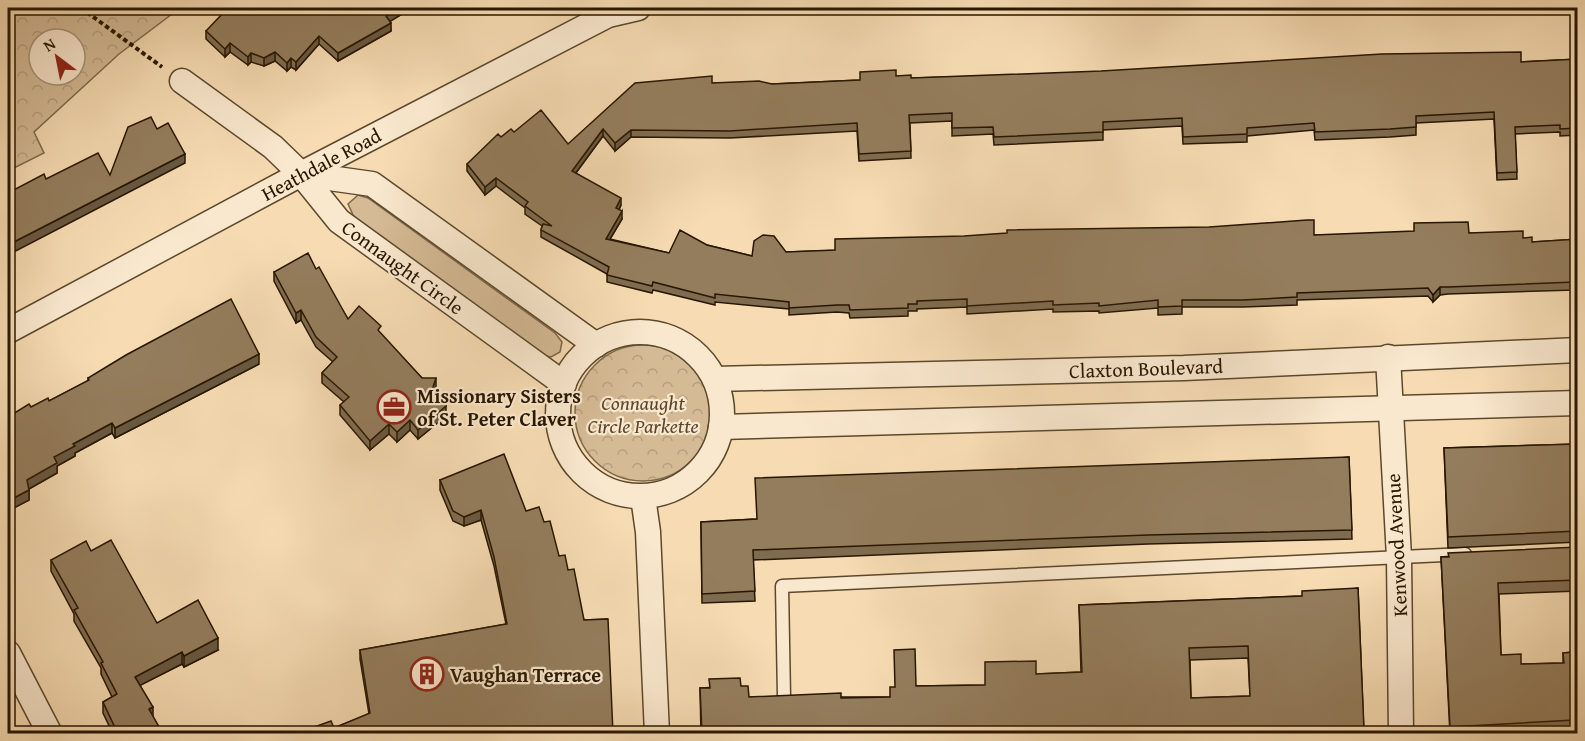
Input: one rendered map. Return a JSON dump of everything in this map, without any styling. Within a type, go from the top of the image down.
[{"type":"street","name":"Heathdale Road","points":[[8,331],[301,174],[608,15],[638,8]]},
{"type":"street","name":"Connaught Circle","points":[[182,81],[273,147],[301,174],[339,221],[564,384]]},
{"type":"street","points":[[301,174],[372,184],[596,345]]},
{"type":"street","points":[[649,333],[676,340],[699,356],[715,379],[722,403],[722,427],[712,454],[695,476],[670,491],[643,497],[616,493],[592,481],[573,462],[561,437],[558,410],[564,384],[577,362],[596,345],[622,334],[649,333]]},
{"type":"street","name":"Claxton Boulevard","points":[[715,379],[1172,368],[1578,350]]},
{"type":"street","name":"Kenwood Avenue","points":[[1388,357],[1399,557],[1401,734]]},
{"type":"street","points":[[722,427],[1218,411],[1391,410],[1578,403]]},
{"type":"street","points":[[643,497],[648,532],[657,734]]},
{"type":"street","points":[[8,653],[50,734]]},
{"type":"lane","points":[[784,698],[782,586],[1475,554]]},
{"type":"path","points":[[81,8],[182,81]]},
{"type":"green space","points":[[8,8],[180,8],[119,54],[87,83],[87,27],[27,27],[27,87],[83,87],[34,132],[44,153],[8,171]]},
{"type":"green space","points":[[358,195],[368,198],[555,333],[562,342],[560,352],[551,357],[546,356],[354,217],[348,204]]},
{"type":"green space","name":"Connaught Circle Parkette","points":[[643,345],[669,351],[691,365],[705,387],[711,413],[705,439],[691,461],[669,475],[643,481],[617,475],[595,461],[581,439],[575,413],[581,387],[595,365],[617,351]]},
{"type":"building","points":[[232,8],[399,8],[386,16],[391,23],[338,53],[319,36],[296,62],[291,58],[287,63],[275,52],[264,58],[251,53],[248,57],[230,43],[225,49],[206,31],[225,11]]},
{"type":"building","points":[[1521,52],[1521,62],[1578,59],[1578,128],[1560,129],[1560,125],[1515,127],[1517,172],[1497,173],[1494,112],[1416,116],[1416,127],[1315,132],[1314,123],[1247,128],[1247,134],[1183,137],[1182,118],[1103,122],[1103,132],[994,137],[993,127],[952,128],[952,113],[909,115],[911,151],[859,154],[857,123],[730,131],[631,130],[615,143],[603,129],[572,171],[621,198],[616,208],[622,211],[606,239],[669,253],[680,230],[707,245],[752,256],[754,241],[763,235],[774,236],[786,252],[835,250],[835,239],[964,236],[1007,233],[1007,230],[1209,227],[1314,220],[1314,235],[1414,231],[1414,223],[1468,222],[1469,233],[1523,231],[1523,238],[1532,237],[1532,242],[1578,239],[1578,278],[1575,278],[1575,282],[1440,287],[1433,295],[1428,288],[1297,293],[1297,297],[1182,300],[1182,306],[1158,307],[1158,300],[1099,306],[1099,303],[1053,305],[1053,301],[967,306],[967,299],[917,301],[917,304],[908,304],[908,308],[850,310],[849,305],[837,305],[789,308],[789,302],[715,294],[715,298],[653,282],[652,286],[607,275],[609,267],[541,230],[543,224],[552,226],[525,206],[528,202],[496,178],[485,187],[467,164],[498,134],[501,137],[511,129],[514,132],[541,110],[568,144],[635,83],[712,76],[712,83],[759,81],[772,84],[860,80],[860,72],[896,70],[896,76],[911,75],[911,78],[1101,71],[1382,54]]},
{"type":"building","points":[[151,117],[157,129],[168,123],[185,154],[8,245],[8,193],[44,174],[46,179],[98,153],[110,175],[128,127]]},
{"type":"building","points":[[308,253],[316,269],[319,267],[348,319],[359,306],[381,326],[378,330],[422,378],[436,378],[432,390],[446,406],[418,430],[410,420],[397,432],[389,424],[370,441],[340,405],[349,397],[322,373],[337,357],[316,337],[301,310],[296,313],[274,272]]},
{"type":"building","points":[[231,299],[259,354],[115,428],[112,423],[73,444],[75,446],[54,457],[57,463],[27,480],[29,490],[8,501],[8,417],[29,404],[31,407],[48,398],[49,401],[89,380],[88,378],[126,355]]},
{"type":"building","points":[[1578,444],[1578,531],[1448,537],[1444,448]]},
{"type":"building","points":[[504,454],[526,511],[539,507],[544,522],[550,521],[559,556],[565,555],[568,570],[574,569],[584,620],[608,619],[613,734],[295,734],[331,721],[334,728],[370,713],[360,650],[507,624],[494,557],[481,510],[464,517],[453,511],[440,480]]},
{"type":"building","points":[[1349,457],[1352,530],[1148,535],[753,550],[755,591],[702,594],[701,522],[757,519],[755,478]]},
{"type":"building","points":[[111,540],[157,623],[198,600],[218,638],[184,656],[182,652],[135,677],[153,707],[149,709],[163,734],[118,734],[103,702],[117,694],[101,663],[103,662],[74,610],[78,608],[51,560],[86,541],[91,551]]},
{"type":"building","points":[[1578,547],[1578,580],[1498,583],[1501,655],[1521,654],[1521,664],[1564,663],[1563,653],[1574,652],[1574,642],[1578,642],[1578,706],[1574,706],[1574,720],[1450,727],[1441,557],[1449,557],[1448,553]]},
{"type":"building","points":[[1358,588],[1364,730],[1307,732],[1307,729],[1173,734],[986,734],[986,732],[702,734],[700,688],[710,688],[709,679],[740,678],[741,686],[748,686],[749,697],[841,693],[841,698],[890,697],[890,687],[895,687],[894,650],[915,649],[916,686],[985,685],[985,662],[1036,661],[1036,674],[1082,672],[1079,605],[1302,596],[1302,591]],"holes":[[[1248,646],[1250,696],[1191,698],[1189,648]]]},
{"type":"place","name":"Missionary Sisters of St. Peter Claver","points":[[394,407]]},
{"type":"place","name":"Vaughan Terrace","points":[[427,674]]}]
